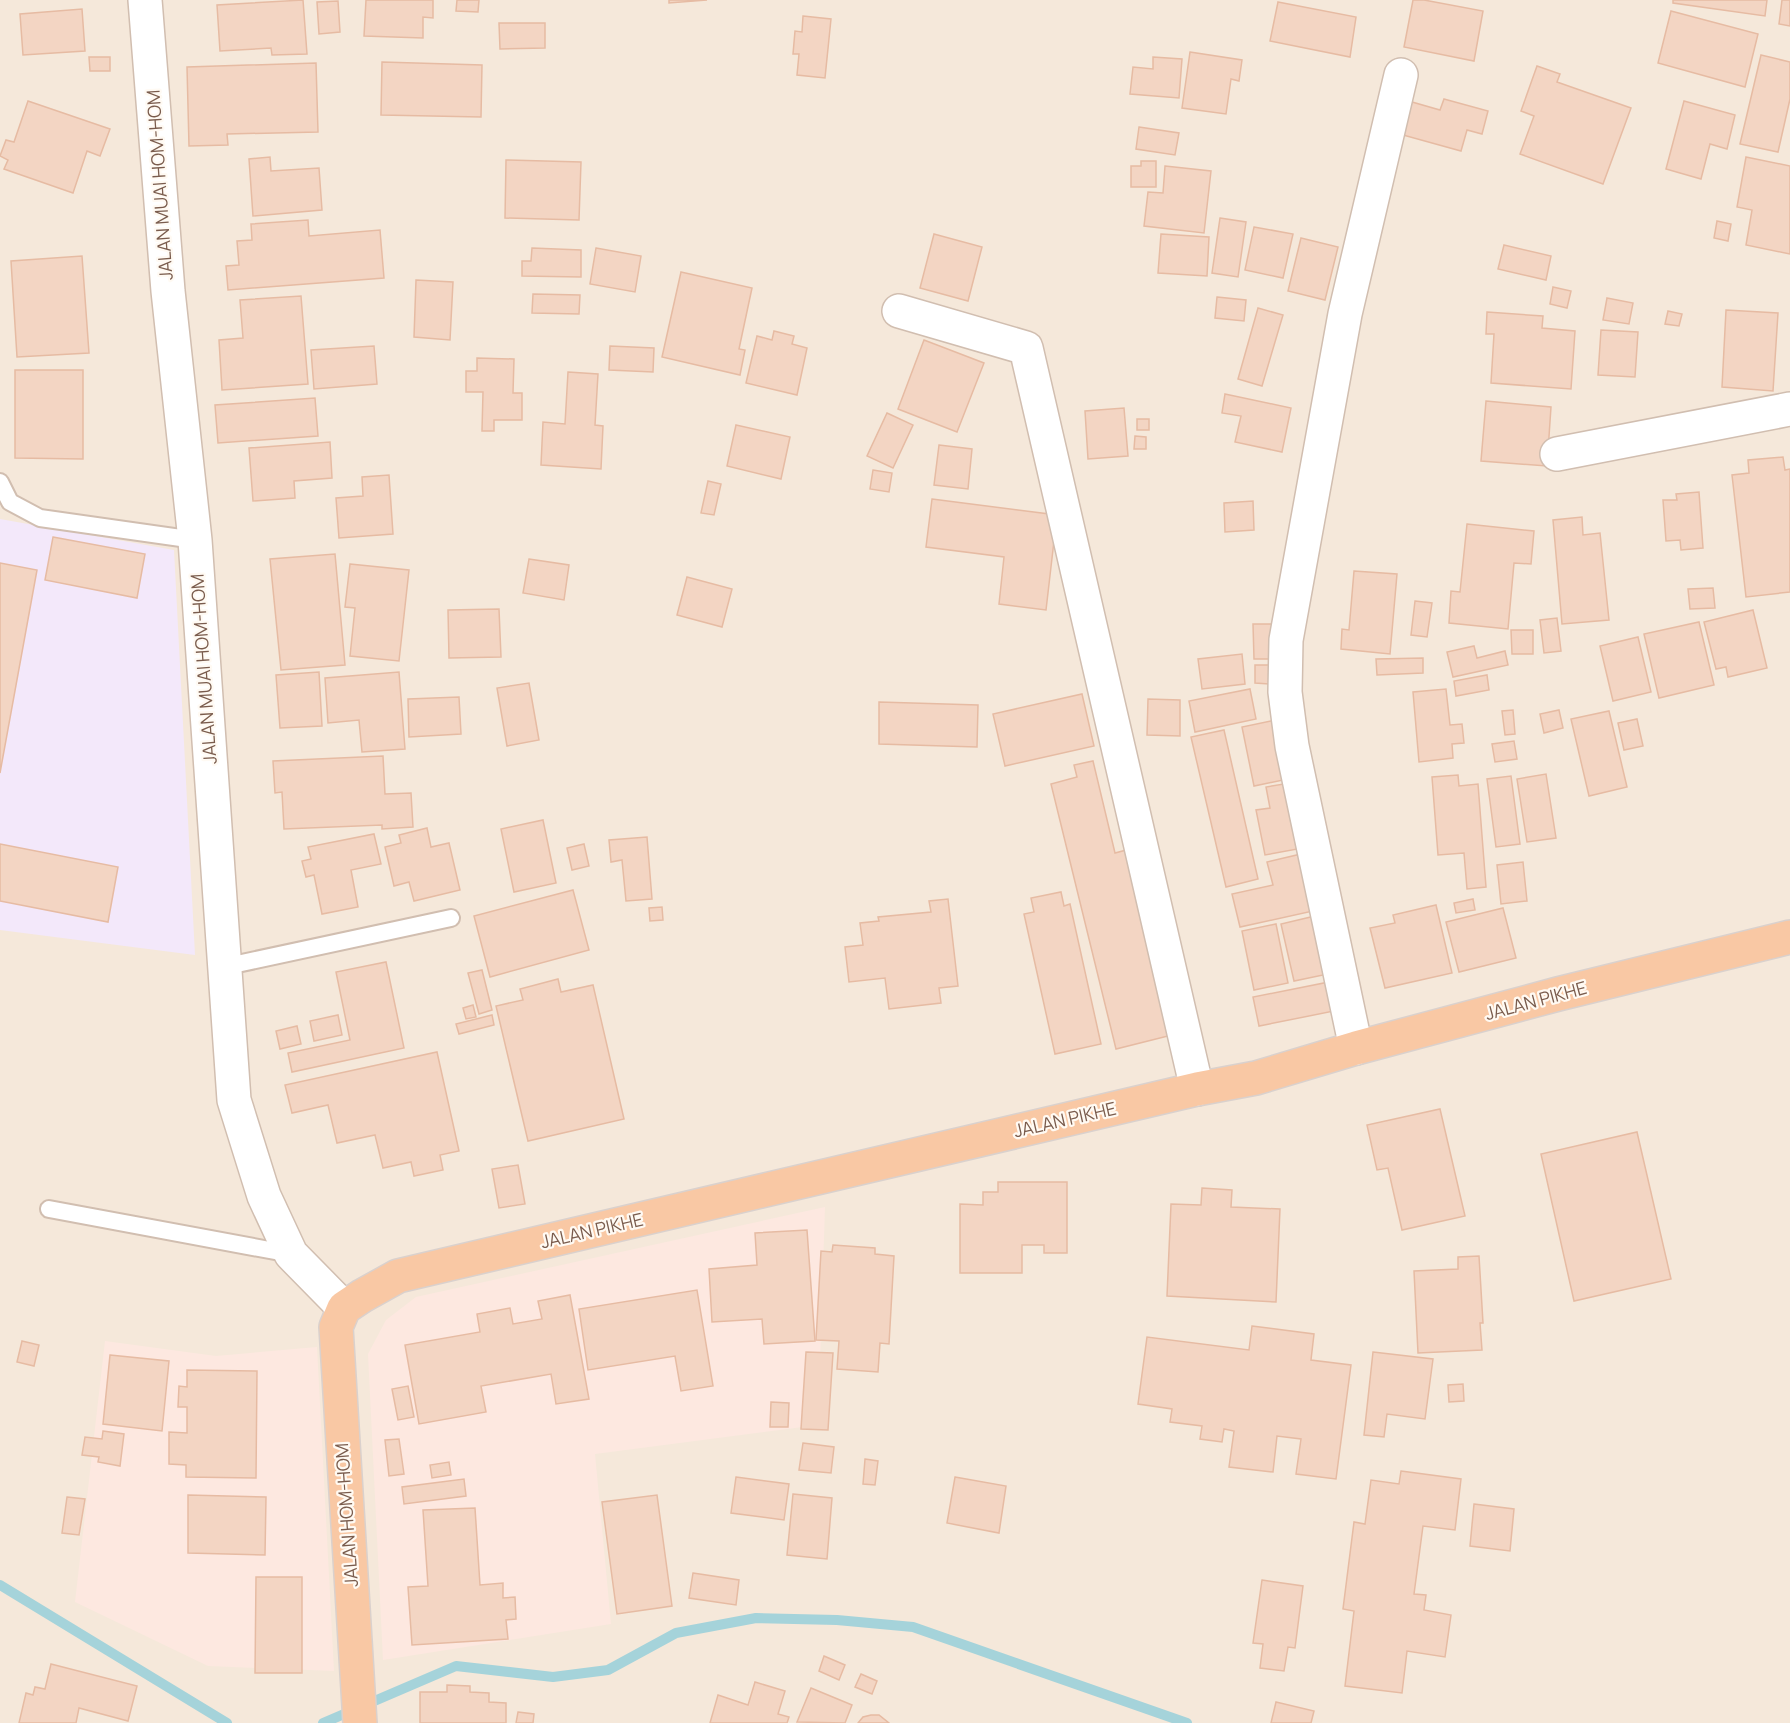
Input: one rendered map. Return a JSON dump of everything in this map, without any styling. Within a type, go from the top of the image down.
[{"type":"highway","name":"JALAN PIKHE","points":[[344,1308],[398,1276],[1197,1089],[1256,1078],[1356,1048],[1558,994],[1790,937]]},
{"type":"highway","name":"JALAN HOM-HOM","points":[[344,1308],[336,1327],[337,1356],[360,1723]]},
{"type":"street","name":"JALAN MUAI HOM-HOM","points":[[146,0],[168,291],[195,540],[234,1100],[264,1196],[291,1254],[344,1308]]},
{"type":"street","points":[[1356,1048],[1292,746],[1285,692],[1286,640],[1345,314],[1401,75]]},
{"type":"street","points":[[899,311],[1026,348],[1197,1089]]},
{"type":"street","points":[[1557,454],[1790,409]]},
{"type":"lane","points":[[0,482],[10,502],[40,518],[195,540]]},
{"type":"lane","points":[[223,967],[451,918]]},
{"type":"lane","points":[[49,1209],[291,1254]]},
{"type":"shaded area","points":[[0,0],[1790,0],[1790,1723],[0,1723]]},
{"type":"shaded area","points":[[0,519],[174,550],[195,955],[0,930]]},
{"type":"shaded area","points":[[825,1207],[818,1425],[595,1454],[611,1624],[383,1660],[368,1354],[386,1320],[416,1297]]},
{"type":"shaded area","points":[[105,1341],[216,1356],[317,1347],[334,1671],[208,1666],[75,1602]]},
{"type":"building","points":[[303,0],[307,54],[272,55],[271,48],[220,51],[217,5]]},
{"type":"building","points":[[366,0],[433,0],[433,18],[423,17],[423,38],[364,36]]},
{"type":"building","points":[[457,0],[479,0],[478,12],[456,11]]},
{"type":"building","points":[[669,0],[707,0],[669,3]]},
{"type":"building","points":[[1413,0],[1483,11],[1474,61],[1404,47]]},
{"type":"building","points":[[1673,0],[1767,0],[1765,16],[1673,3]]},
{"type":"building","points":[[1782,0],[1790,0],[1790,26],[1779,24]]},
{"type":"building","points":[[338,1],[340,32],[319,34],[317,2]]},
{"type":"building","points":[[1278,2],[1356,17],[1350,57],[1270,41]]},
{"type":"building","points":[[82,9],[85,51],[23,55],[20,14]]},
{"type":"building","points":[[1671,11],[1758,34],[1745,87],[1658,63]]},
{"type":"building","points":[[803,16],[831,19],[825,78],[797,75],[799,54],[793,54],[795,31],[802,32]]},
{"type":"building","points":[[499,23],[545,23],[545,48],[500,49]]},
{"type":"building","points":[[1190,52],[1242,60],[1239,81],[1231,79],[1226,114],[1182,108]]},
{"type":"building","points":[[1761,55],[1790,62],[1790,99],[1778,152],[1740,144]]},
{"type":"building","points":[[89,57],[110,57],[110,71],[90,71]]},
{"type":"building","points":[[1153,57],[1182,59],[1179,98],[1130,94],[1133,67],[1153,69]]},
{"type":"building","points":[[382,62],[482,65],[481,117],[381,115]]},
{"type":"building","points":[[316,63],[318,132],[227,134],[228,145],[189,146],[187,67]]},
{"type":"building","points":[[1537,66],[1560,74],[1557,82],[1631,108],[1603,184],[1520,154],[1534,116],[1521,111]]},
{"type":"building","points":[[1444,99],[1488,111],[1482,134],[1467,130],[1461,151],[1403,135],[1412,102],[1440,110]]},
{"type":"building","points":[[28,101],[110,129],[100,156],[87,151],[73,193],[4,169],[8,160],[0,156],[6,140],[14,142]]},
{"type":"building","points":[[1684,101],[1735,115],[1727,149],[1710,144],[1701,179],[1666,169]]},
{"type":"building","points":[[1139,127],[1179,133],[1175,155],[1136,149]]},
{"type":"building","points":[[270,157],[271,171],[319,168],[322,210],[253,216],[249,159]]},
{"type":"building","points":[[1746,157],[1790,166],[1790,254],[1746,245],[1752,210],[1737,207]]},
{"type":"building","points":[[506,160],[581,162],[579,220],[505,218]]},
{"type":"building","points":[[1141,161],[1156,161],[1156,187],[1131,187],[1131,166],[1141,166]]},
{"type":"building","points":[[1165,166],[1211,171],[1204,233],[1144,226],[1148,192],[1163,193]]},
{"type":"building","points":[[1220,218],[1246,222],[1238,277],[1212,273]]},
{"type":"building","points":[[308,220],[309,236],[380,230],[384,278],[228,290],[226,266],[239,265],[237,241],[252,240],[251,224]]},
{"type":"building","points":[[1717,221],[1731,224],[1728,241],[1714,238]]},
{"type":"building","points":[[1254,227],[1293,234],[1283,278],[1245,270]]},
{"type":"building","points":[[934,234],[982,247],[968,301],[920,288]]},
{"type":"building","points":[[1161,234],[1209,237],[1207,276],[1158,273]]},
{"type":"building","points":[[1301,238],[1338,247],[1325,300],[1288,291]]},
{"type":"building","points":[[1504,245],[1551,256],[1546,280],[1498,269]]},
{"type":"building","points":[[532,248],[581,250],[581,277],[522,276],[522,261],[531,261]]},
{"type":"building","points":[[596,248],[641,256],[635,292],[590,284]]},
{"type":"building","points":[[82,256],[89,353],[17,357],[11,261]]},
{"type":"building","points":[[681,272],[752,288],[739,349],[745,350],[740,375],[662,357]]},
{"type":"building","points":[[416,280],[453,282],[450,340],[414,337]]},
{"type":"building","points":[[1553,287],[1571,291],[1567,308],[1550,304]]},
{"type":"building","points":[[533,294],[580,295],[579,314],[532,313]]},
{"type":"building","points":[[301,296],[308,384],[222,390],[219,340],[243,338],[240,300]]},
{"type":"building","points":[[1217,297],[1246,300],[1244,321],[1215,318]]},
{"type":"building","points":[[1607,298],[1633,303],[1629,324],[1603,320]]},
{"type":"building","points":[[1258,308],[1283,315],[1262,386],[1238,379]]},
{"type":"building","points":[[1726,310],[1778,313],[1773,391],[1722,387]]},
{"type":"building","points":[[1668,311],[1682,314],[1679,326],[1665,324]]},
{"type":"building","points":[[1487,312],[1543,316],[1542,328],[1575,331],[1571,389],[1491,383],[1494,334],[1486,334]]},
{"type":"building","points":[[1601,330],[1638,332],[1635,377],[1598,375]]},
{"type":"building","points":[[774,331],[794,336],[792,344],[807,348],[797,395],[746,383],[757,336],[772,340]]},
{"type":"building","points":[[924,340],[984,363],[957,432],[898,409]]},
{"type":"building","points":[[374,346],[377,384],[314,389],[311,350]]},
{"type":"building","points":[[610,346],[654,348],[653,372],[609,370]]},
{"type":"building","points":[[477,358],[514,359],[513,393],[522,393],[522,420],[494,420],[494,431],[482,431],[483,392],[466,392],[466,371],[477,371]]},
{"type":"building","points":[[15,370],[83,370],[83,459],[15,458]]},
{"type":"building","points":[[568,372],[598,374],[595,425],[603,426],[601,469],[541,465],[543,422],[565,424]]},
{"type":"building","points":[[1225,394],[1291,408],[1282,452],[1235,442],[1241,416],[1222,413]]},
{"type":"building","points":[[315,398],[318,436],[218,443],[215,405]]},
{"type":"building","points":[[1486,401],[1551,407],[1547,466],[1481,461]]},
{"type":"building","points":[[1124,408],[1128,456],[1088,459],[1085,411]]},
{"type":"building","points":[[887,413],[913,425],[893,468],[867,456]]},
{"type":"building","points":[[1137,419],[1149,419],[1149,430],[1137,430]]},
{"type":"building","points":[[736,425],[790,437],[781,479],[727,466]]},
{"type":"building","points":[[1135,436],[1146,437],[1146,449],[1134,449]]},
{"type":"building","points":[[330,442],[332,478],[294,481],[295,498],[253,501],[249,448]]},
{"type":"building","points":[[939,445],[972,449],[968,489],[934,485]]},
{"type":"building","points":[[1783,457],[1785,470],[1790,469],[1790,592],[1746,597],[1732,475],[1749,473],[1748,460]]},
{"type":"building","points":[[873,470],[892,473],[889,492],[870,489]]},
{"type":"building","points":[[389,475],[393,534],[339,538],[336,498],[363,496],[362,477]]},
{"type":"building","points":[[708,481],[721,484],[714,515],[701,513]]},
{"type":"building","points":[[1699,492],[1703,548],[1681,550],[1680,540],[1666,541],[1663,500],[1677,500],[1676,494]]},
{"type":"building","points":[[932,499],[1057,515],[1046,610],[999,604],[1004,557],[926,547]]},
{"type":"building","points":[[1253,501],[1254,530],[1225,532],[1224,503]]},
{"type":"building","points":[[1582,517],[1583,535],[1600,533],[1609,620],[1562,624],[1553,520]]},
{"type":"building","points":[[1467,524],[1534,531],[1531,564],[1514,563],[1508,629],[1449,623],[1451,591],[1460,592]]},
{"type":"building","points":[[53,537],[145,554],[137,598],[45,580]]},
{"type":"building","points":[[335,554],[345,665],[281,670],[270,559]]},
{"type":"building","points":[[529,559],[569,565],[564,600],[523,593]]},
{"type":"building","points":[[0,563],[37,570],[0,773]]},
{"type":"building","points":[[350,564],[409,570],[399,661],[350,656],[355,608],[345,607]]},
{"type":"building","points":[[1354,571],[1397,574],[1390,654],[1341,649],[1342,629],[1349,630]]},
{"type":"building","points":[[687,577],[732,589],[722,627],[677,615]]},
{"type":"building","points":[[1713,588],[1715,608],[1690,609],[1688,589]]},
{"type":"building","points":[[1415,601],[1432,603],[1427,637],[1411,635]]},
{"type":"building","points":[[499,609],[501,657],[449,658],[448,610]]},
{"type":"building","points":[[1753,610],[1767,668],[1728,677],[1726,667],[1716,669],[1704,622]]},
{"type":"building","points":[[1557,618],[1561,651],[1544,653],[1540,620]]},
{"type":"building","points":[[1699,622],[1714,685],[1659,698],[1644,634]]},
{"type":"building","points":[[1253,624],[1272,624],[1273,659],[1254,659]]},
{"type":"building","points":[[1511,630],[1533,630],[1533,654],[1512,654]]},
{"type":"building","points":[[1638,637],[1651,692],[1613,701],[1600,646]]},
{"type":"building","points":[[1474,646],[1477,658],[1505,651],[1508,665],[1453,677],[1447,652]]},
{"type":"building","points":[[1242,654],[1245,684],[1202,689],[1198,659]]},
{"type":"building","points":[[1423,658],[1423,673],[1377,675],[1376,659]]},
{"type":"building","points":[[1255,665],[1269,665],[1269,684],[1255,683]]},
{"type":"building","points":[[319,672],[322,726],[280,728],[276,675]]},
{"type":"building","points":[[399,672],[405,749],[362,752],[359,720],[328,723],[325,678]]},
{"type":"building","points":[[1487,675],[1489,690],[1456,696],[1454,681]]},
{"type":"building","points":[[529,683],[539,740],[507,746],[497,688]]},
{"type":"building","points":[[1250,689],[1256,719],[1195,732],[1189,701]]},
{"type":"building","points":[[1446,689],[1450,725],[1462,724],[1464,743],[1452,744],[1453,758],[1419,762],[1413,692]]},
{"type":"building","points":[[1082,694],[1094,746],[1005,766],[993,714]]},
{"type":"building","points":[[459,697],[461,734],[409,737],[408,699]]},
{"type":"building","points":[[1148,699],[1180,700],[1180,736],[1147,735]]},
{"type":"building","points":[[879,702],[978,705],[977,747],[879,744]]},
{"type":"building","points":[[1513,710],[1515,734],[1505,735],[1502,711]]},
{"type":"building","points":[[1559,710],[1563,728],[1544,733],[1540,714]]},
{"type":"building","points":[[1609,711],[1627,787],[1589,796],[1571,719]]},
{"type":"building","points":[[1637,719],[1643,746],[1624,750],[1618,723]]},
{"type":"building","points":[[1276,720],[1288,779],[1254,786],[1242,727]]},
{"type":"building","points":[[1224,730],[1258,879],[1226,887],[1191,737]]},
{"type":"building","points":[[1514,741],[1517,759],[1495,762],[1492,744]]},
{"type":"building","points":[[383,756],[385,794],[411,793],[413,827],[382,829],[382,825],[284,829],[282,792],[275,793],[273,761]]},
{"type":"building","points":[[1093,761],[1115,853],[1130,849],[1176,1034],[1116,1049],[1051,784],[1077,777],[1074,765]]},
{"type":"building","points":[[1546,774],[1556,838],[1527,842],[1517,779]]},
{"type":"building","points":[[1458,775],[1459,786],[1478,784],[1486,887],[1467,889],[1464,853],[1438,855],[1432,777]]},
{"type":"building","points":[[1511,776],[1520,844],[1496,847],[1487,779]]},
{"type":"building","points":[[1290,783],[1303,848],[1265,855],[1256,810],[1270,808],[1266,787]]},
{"type":"building","points":[[543,820],[556,883],[514,892],[501,829]]},
{"type":"building","points":[[427,828],[431,847],[449,843],[460,890],[414,901],[409,882],[394,886],[385,847],[401,843],[399,835]]},
{"type":"building","points":[[374,834],[381,864],[351,870],[358,907],[322,914],[314,875],[306,877],[302,861],[311,859],[308,847]]},
{"type":"building","points":[[647,837],[652,899],[626,901],[622,860],[611,862],[609,840]]},
{"type":"building","points":[[0,844],[118,867],[108,922],[0,901]]},
{"type":"building","points":[[584,844],[589,866],[572,870],[567,848]]},
{"type":"building","points":[[1301,854],[1313,911],[1240,927],[1232,894],[1273,885],[1267,862]]},
{"type":"building","points":[[1523,862],[1527,901],[1501,904],[1497,865]]},
{"type":"building","points":[[573,890],[589,950],[490,977],[474,916]]},
{"type":"building","points":[[1061,892],[1064,906],[1070,904],[1101,1044],[1055,1054],[1024,914],[1034,912],[1031,898]]},
{"type":"building","points":[[948,899],[958,986],[939,988],[941,1003],[889,1009],[885,978],[849,982],[845,947],[863,945],[860,923],[879,921],[878,917],[931,912],[929,901]]},
{"type":"building","points":[[1473,899],[1475,910],[1456,913],[1454,903]]},
{"type":"building","points":[[1436,905],[1452,973],[1385,988],[1370,928],[1395,923],[1393,915]]},
{"type":"building","points":[[662,907],[663,920],[650,921],[649,908]]},
{"type":"building","points":[[1503,908],[1516,958],[1459,972],[1446,922]]},
{"type":"building","points":[[1315,916],[1328,974],[1294,981],[1281,924]]},
{"type":"building","points":[[1276,924],[1288,983],[1254,990],[1242,931]]},
{"type":"building","points":[[386,962],[404,1048],[292,1072],[288,1053],[350,1040],[336,972]]},
{"type":"building","points":[[482,970],[492,1010],[479,1014],[468,973]]},
{"type":"building","points":[[558,979],[561,992],[593,985],[624,1119],[528,1141],[496,1006],[523,1000],[520,989]]},
{"type":"building","points":[[1329,982],[1334,1011],[1259,1026],[1253,997]]},
{"type":"building","points":[[473,1005],[476,1017],[466,1019],[463,1008]]},
{"type":"building","points":[[338,1015],[342,1035],[314,1041],[310,1021]]},
{"type":"building","points":[[492,1015],[494,1025],[459,1034],[456,1024]]},
{"type":"building","points":[[297,1026],[301,1044],[280,1049],[276,1031]]},
{"type":"building","points":[[437,1052],[459,1151],[440,1155],[443,1170],[414,1176],[411,1162],[383,1168],[375,1135],[337,1143],[328,1105],[292,1113],[285,1085]]},
{"type":"building","points":[[1440,1109],[1465,1216],[1402,1230],[1388,1168],[1377,1170],[1367,1125]]},
{"type":"building","points":[[1637,1132],[1671,1279],[1574,1301],[1541,1154]]},
{"type":"building","points":[[518,1165],[525,1204],[499,1208],[492,1169]]},
{"type":"building","points":[[998,1182],[1067,1182],[1067,1253],[1044,1253],[1044,1245],[1022,1245],[1022,1273],[960,1273],[960,1204],[983,1205],[983,1192],[998,1192]]},
{"type":"building","points":[[1202,1188],[1232,1190],[1231,1207],[1280,1209],[1276,1302],[1167,1296],[1171,1204],[1201,1205]]},
{"type":"building","points":[[807,1230],[815,1341],[764,1344],[762,1319],[712,1322],[709,1269],[757,1265],[755,1233]]},
{"type":"building","points":[[833,1245],[875,1248],[875,1254],[894,1256],[889,1344],[880,1343],[878,1372],[837,1369],[839,1341],[816,1340],[821,1251],[832,1252]]},
{"type":"building","points":[[1479,1256],[1483,1323],[1480,1323],[1482,1350],[1418,1353],[1414,1271],[1458,1269],[1458,1257]]},
{"type":"building","points":[[697,1290],[713,1386],[681,1391],[675,1356],[588,1370],[579,1309]]},
{"type":"building","points":[[570,1295],[589,1399],[556,1404],[551,1374],[481,1386],[486,1412],[419,1424],[405,1345],[480,1332],[477,1314],[510,1308],[513,1324],[542,1319],[538,1301]]},
{"type":"building","points":[[1252,1326],[1314,1334],[1311,1360],[1351,1365],[1336,1479],[1296,1474],[1301,1439],[1277,1436],[1273,1472],[1229,1467],[1234,1431],[1224,1429],[1222,1442],[1200,1439],[1202,1426],[1170,1422],[1172,1409],[1138,1404],[1147,1337],[1249,1350]]},
{"type":"building","points":[[22,1341],[39,1345],[34,1366],[17,1362]]},
{"type":"building","points":[[806,1352],[833,1353],[828,1430],[801,1429]]},
{"type":"building","points":[[1373,1352],[1433,1359],[1425,1419],[1387,1414],[1384,1437],[1364,1435]]},
{"type":"building","points":[[110,1355],[169,1361],[162,1431],[103,1424]]},
{"type":"building","points":[[187,1370],[257,1371],[256,1478],[186,1477],[186,1465],[169,1464],[169,1432],[187,1433],[187,1407],[178,1407],[179,1386],[187,1387]]},
{"type":"building","points":[[1463,1384],[1464,1401],[1449,1402],[1448,1385]]},
{"type":"building","points":[[408,1386],[414,1417],[398,1420],[392,1389]]},
{"type":"building","points":[[771,1402],[789,1403],[788,1427],[770,1427]]},
{"type":"building","points":[[103,1431],[124,1434],[120,1466],[98,1462],[99,1457],[82,1455],[85,1437],[102,1439]]},
{"type":"building","points":[[399,1439],[404,1474],[389,1476],[385,1440]]},
{"type":"building","points":[[803,1443],[834,1447],[831,1473],[799,1470]]},
{"type":"building","points":[[865,1459],[878,1461],[875,1485],[863,1484]]},
{"type":"building","points":[[449,1462],[451,1475],[432,1478],[430,1465]]},
{"type":"building","points":[[1401,1471],[1461,1479],[1455,1530],[1423,1526],[1414,1594],[1426,1595],[1424,1610],[1451,1615],[1445,1657],[1407,1651],[1402,1693],[1345,1686],[1354,1611],[1343,1609],[1354,1522],[1365,1524],[1371,1480],[1399,1484]]},
{"type":"building","points":[[736,1477],[789,1484],[784,1520],[731,1513]]},
{"type":"building","points":[[955,1477],[1006,1486],[999,1533],[947,1523]]},
{"type":"building","points":[[464,1479],[466,1496],[404,1504],[402,1487]]},
{"type":"building","points":[[793,1494],[832,1498],[827,1559],[787,1555]]},
{"type":"building","points":[[188,1495],[266,1497],[265,1555],[188,1553]]},
{"type":"building","points":[[657,1495],[672,1606],[617,1614],[602,1502]]},
{"type":"building","points":[[67,1497],[85,1499],[79,1535],[62,1533]]},
{"type":"building","points":[[1474,1504],[1514,1509],[1510,1551],[1470,1546]]},
{"type":"building","points":[[475,1508],[480,1585],[503,1583],[503,1598],[515,1597],[516,1619],[506,1620],[508,1639],[412,1645],[408,1587],[428,1586],[423,1510]]},
{"type":"building","points":[[693,1573],[739,1580],[736,1605],[689,1598]]},
{"type":"building","points":[[256,1577],[302,1577],[302,1673],[255,1673]]},
{"type":"building","points":[[1262,1580],[1303,1586],[1295,1648],[1288,1647],[1284,1671],[1260,1668],[1263,1644],[1253,1643]]},
{"type":"building","points":[[824,1656],[845,1665],[839,1680],[819,1671]]},
{"type":"building","points":[[51,1664],[137,1686],[128,1721],[79,1708],[76,1723],[19,1723],[26,1693],[33,1695],[35,1687],[45,1689]]},
{"type":"building","points":[[861,1674],[877,1681],[872,1694],[855,1687]]},
{"type":"building","points":[[755,1682],[785,1691],[778,1714],[789,1717],[787,1723],[710,1723],[718,1695],[748,1705]]},
{"type":"building","points":[[447,1685],[470,1686],[470,1692],[489,1693],[489,1702],[506,1703],[506,1723],[420,1723],[420,1692],[447,1692]]},
{"type":"building","points":[[811,1688],[852,1705],[845,1723],[797,1722]]},
{"type":"building","points":[[1276,1702],[1314,1711],[1311,1723],[1271,1723]]},
{"type":"building","points":[[518,1712],[534,1714],[533,1723],[516,1723]]},
{"type":"building","points":[[879,1715],[889,1723],[858,1723],[863,1717]]},
{"type":"waterway","points":[[0,1585],[227,1723]]},
{"type":"waterway","points":[[323,1723],[456,1666],[553,1677],[608,1670],[676,1633],[756,1618],[837,1620],[913,1627],[1187,1723]]}]
